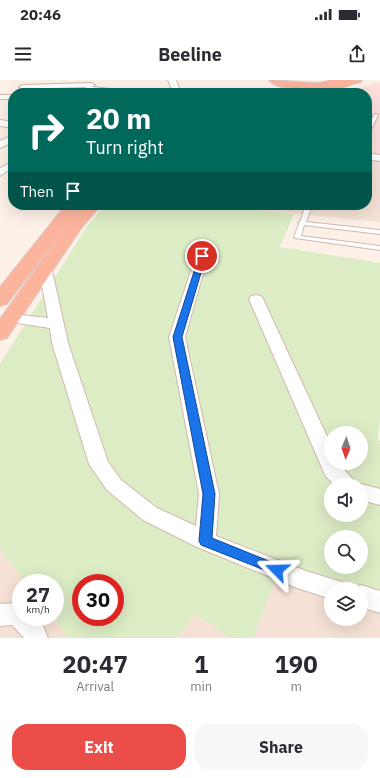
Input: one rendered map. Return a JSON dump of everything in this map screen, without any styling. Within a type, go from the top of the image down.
[{"type":"highway","points":[[273,80],[290,84],[313,86],[336,85],[357,80]]},
{"type":"highway","points":[[273,80],[291,88],[336,80]]},
{"type":"highway","points":[[324,88],[348,80]]},
{"type":"highway","points":[[349,88],[371,80]]},
{"type":"highway","points":[[0,300],[70,210]]},
{"type":"highway","points":[[0,334],[76,224],[89,210]]},
{"type":"street","points":[[23,87],[90,87]]},
{"type":"street","points":[[202,256],[177,337],[209,494],[205,541]]},
{"type":"street","points":[[46,269],[60,343],[99,464],[114,484],[150,514],[205,541],[305,581],[324,586]]},
{"type":"street","points":[[256,299],[335,475],[339,478]]},
{"type":"street","points":[[11,318],[56,324]]},
{"type":"street","points":[[368,494],[380,497]]},
{"type":"street","points":[[368,598],[380,602]]},
{"type":"street","points":[[0,615],[16,614],[31,627],[36,638]]},
{"type":"lane","points":[[372,123],[376,115]]},
{"type":"lane","points":[[307,210],[297,237],[380,248]]},
{"type":"lane","points":[[301,223],[380,232]]},
{"type":"shaded area","points":[[380,82],[380,154],[372,153],[372,88],[362,88]]},
{"type":"shaded area","points":[[372,153],[380,154],[380,222],[259,210],[372,210]]},
{"type":"shaded area","points":[[0,549],[19,574],[12,574],[12,626],[60,626],[69,638],[0,638]]},
{"type":"shaded area","points":[[276,578],[324,591],[324,626],[368,626],[368,604],[380,607],[380,638],[253,638]]},
{"type":"shaded area","points":[[195,614],[231,638],[177,638]]},
{"type":"green space","points":[[102,210],[257,210],[294,214],[280,247],[380,263],[380,417],[378,440],[380,441],[380,607],[368,596],[368,582],[324,582],[324,588],[276,578],[253,638],[231,638],[195,614],[177,638],[69,638],[60,626],[64,626],[64,574],[19,574],[0,549],[0,364],[88,225]]},
{"type":"route","points":[[202,256],[177,337],[209,494],[205,541],[277,570]]}]
